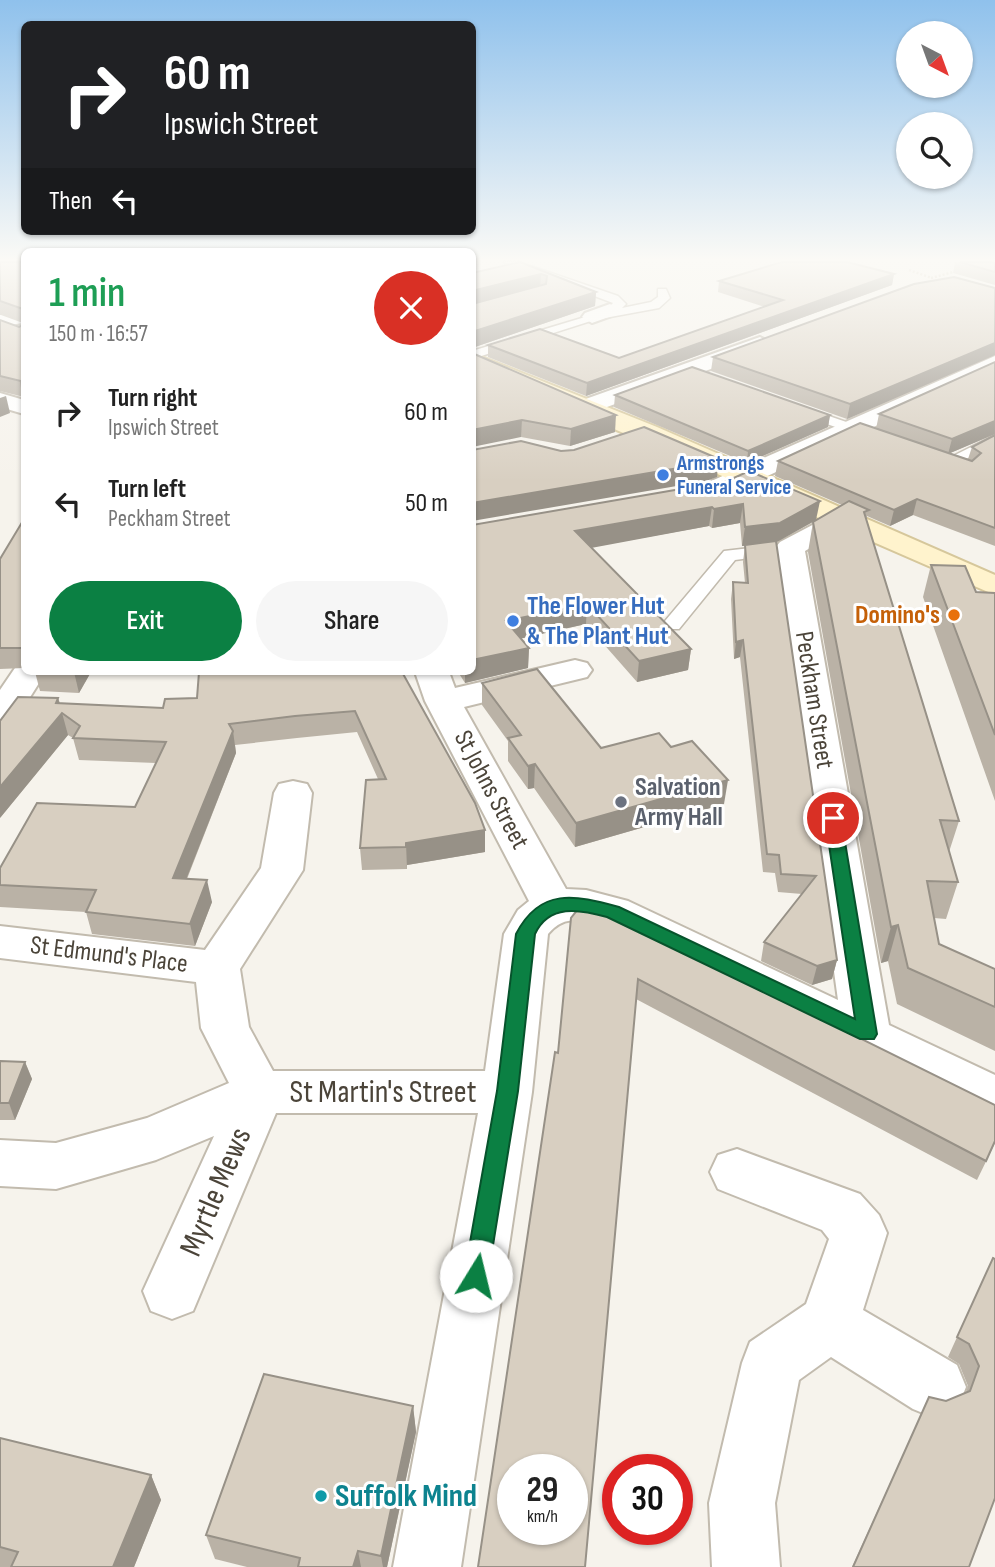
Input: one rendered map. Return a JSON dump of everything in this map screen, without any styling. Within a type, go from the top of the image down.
[{"type":"street","points":[[588,406],[778,337]]},
{"type":"street","points":[[476,360],[648,432],[995,586]]},
{"type":"street","points":[[687,496],[714,491],[747,477],[995,363]]},
{"type":"street","points":[[0,400],[21,406]]},
{"type":"street","points":[[612,444],[648,432]]},
{"type":"street","points":[[790,548],[841,518]]},
{"type":"street","name":"Peckham Street","points":[[790,548],[867,1034]]},
{"type":"street","points":[[437,687],[577,672]]},
{"type":"street","points":[[5,710],[27,675]]},
{"type":"street","name":"St Johns Street","points":[[437,687],[554,905]]},
{"type":"street","points":[[5,710],[51,706]]},
{"type":"street","points":[[218,968],[282,870],[293,793]]},
{"type":"street","points":[[428,1567],[507,1091],[526,934],[534,918],[554,905],[581,903],[613,912],[995,1098]]},
{"type":"street","name":"St Edmund's Place","points":[[0,942],[218,968]]},
{"type":"street","name":"St Martin's Street","points":[[218,968],[225,1028],[259,1092]]},
{"type":"street","name":"St Martin's Street","points":[[0,1163],[56,1166],[156,1139],[259,1092],[507,1091]]},
{"type":"street","name":"Myrtle Mews","points":[[172,1291],[259,1092]]},
{"type":"street","points":[[737,1172],[841,1212],[859,1233],[829,1323],[772,1363],[741,1503],[746,1567]]},
{"type":"street","points":[[829,1323],[935,1387]]},
{"type":"lane","points":[[476,358],[541,335]]},
{"type":"lane","points":[[687,370],[712,379]]},
{"type":"lane","points":[[787,406],[877,436]]},
{"type":"lane","points":[[967,469],[943,460],[995,439]]},
{"type":"lane","points":[[672,625],[730,555],[790,548]]},
{"type":"building","points":[[0,335],[21,335],[21,381],[0,376]]},
{"type":"building","points":[[520,335],[557,335],[619,358],[684,335],[722,335],[587,383],[488,345]]},
{"type":"building","points":[[773,335],[995,335],[995,343],[850,404],[713,357]]},
{"type":"building","points":[[476,355],[616,415],[571,429],[522,420],[476,429]]},
{"type":"building","points":[[995,362],[995,421],[952,439],[879,414]]},
{"type":"building","points":[[692,367],[830,415],[748,451],[615,395]]},
{"type":"building","points":[[860,423],[972,461],[981,453],[972,447],[995,435],[995,528],[917,499],[894,510],[778,461]]},
{"type":"building","points":[[644,427],[719,459],[476,502],[476,449],[521,441],[561,451],[574,450]]},
{"type":"building","points":[[749,471],[820,501],[780,523],[745,527],[743,504],[575,531],[691,649],[639,661],[587,604],[506,621],[529,648],[476,659],[476,524],[727,481]]},
{"type":"building","points":[[849,501],[869,510],[864,512],[959,821],[940,820],[958,882],[927,881],[939,944],[995,969],[995,1007],[908,968],[898,925],[891,927],[813,522]]},
{"type":"building","points":[[21,524],[21,648],[0,648],[0,559]]},
{"type":"building","points":[[776,541],[837,960],[817,966],[764,942],[816,876],[781,874],[779,855],[767,854],[743,640],[736,642],[733,582],[748,583],[745,545]]},
{"type":"building","points":[[931,565],[965,566],[976,592],[995,593],[995,735]]},
{"type":"building","points":[[537,669],[601,748],[659,733],[671,747],[692,741],[728,780],[576,823],[535,764],[528,766],[508,738],[521,735],[482,683]]},
{"type":"building","points":[[199,675],[404,675],[475,803],[485,830],[406,843],[406,847],[360,848],[366,780],[386,779],[355,711],[295,716],[229,724],[233,731],[173,878],[207,880],[190,924],[86,912],[96,890],[0,885],[0,868],[37,803],[135,807],[166,742],[73,738],[80,726],[62,713],[0,787],[0,721],[18,697],[58,698],[56,703],[163,708],[165,699],[197,698]]},
{"type":"building","points":[[579,908],[603,911],[995,1105],[995,1141],[986,1161],[638,979],[588,1534],[588,1454],[497,1454],[497,1545],[587,1545],[585,1567],[478,1567],[555,1052],[558,1053],[571,918]]},
{"type":"building","points":[[0,1061],[25,1062],[9,1103],[0,1103]]},
{"type":"building","points":[[993,1258],[995,1498],[969,1567],[853,1567],[929,1397],[946,1401],[970,1391],[979,1366],[969,1344],[957,1337]]},
{"type":"building","name":"Suffolk Mind","points":[[264,1374],[413,1406],[381,1556],[358,1551],[353,1567],[298,1567],[300,1558],[206,1535]]},
{"type":"building","points":[[0,1438],[151,1475],[113,1567],[11,1567],[18,1552],[0,1547]]},
{"type":"place","name":"Armstrongs Funeral Service","points":[[663,475]]},
{"type":"place","name":"Domino's","points":[[954,615]]},
{"type":"place","name":"The Flower Hut & The Plant Hut","points":[[513,621]]},
{"type":"place","name":"Salvation Army Hall","points":[[621,802]]},
{"type":"place","name":"Suffolk Mind","points":[[321,1496]]},
{"type":"route","points":[[476,1276],[507,1091],[526,934],[534,918],[554,905],[581,903],[613,912],[867,1034],[833,818]]}]
